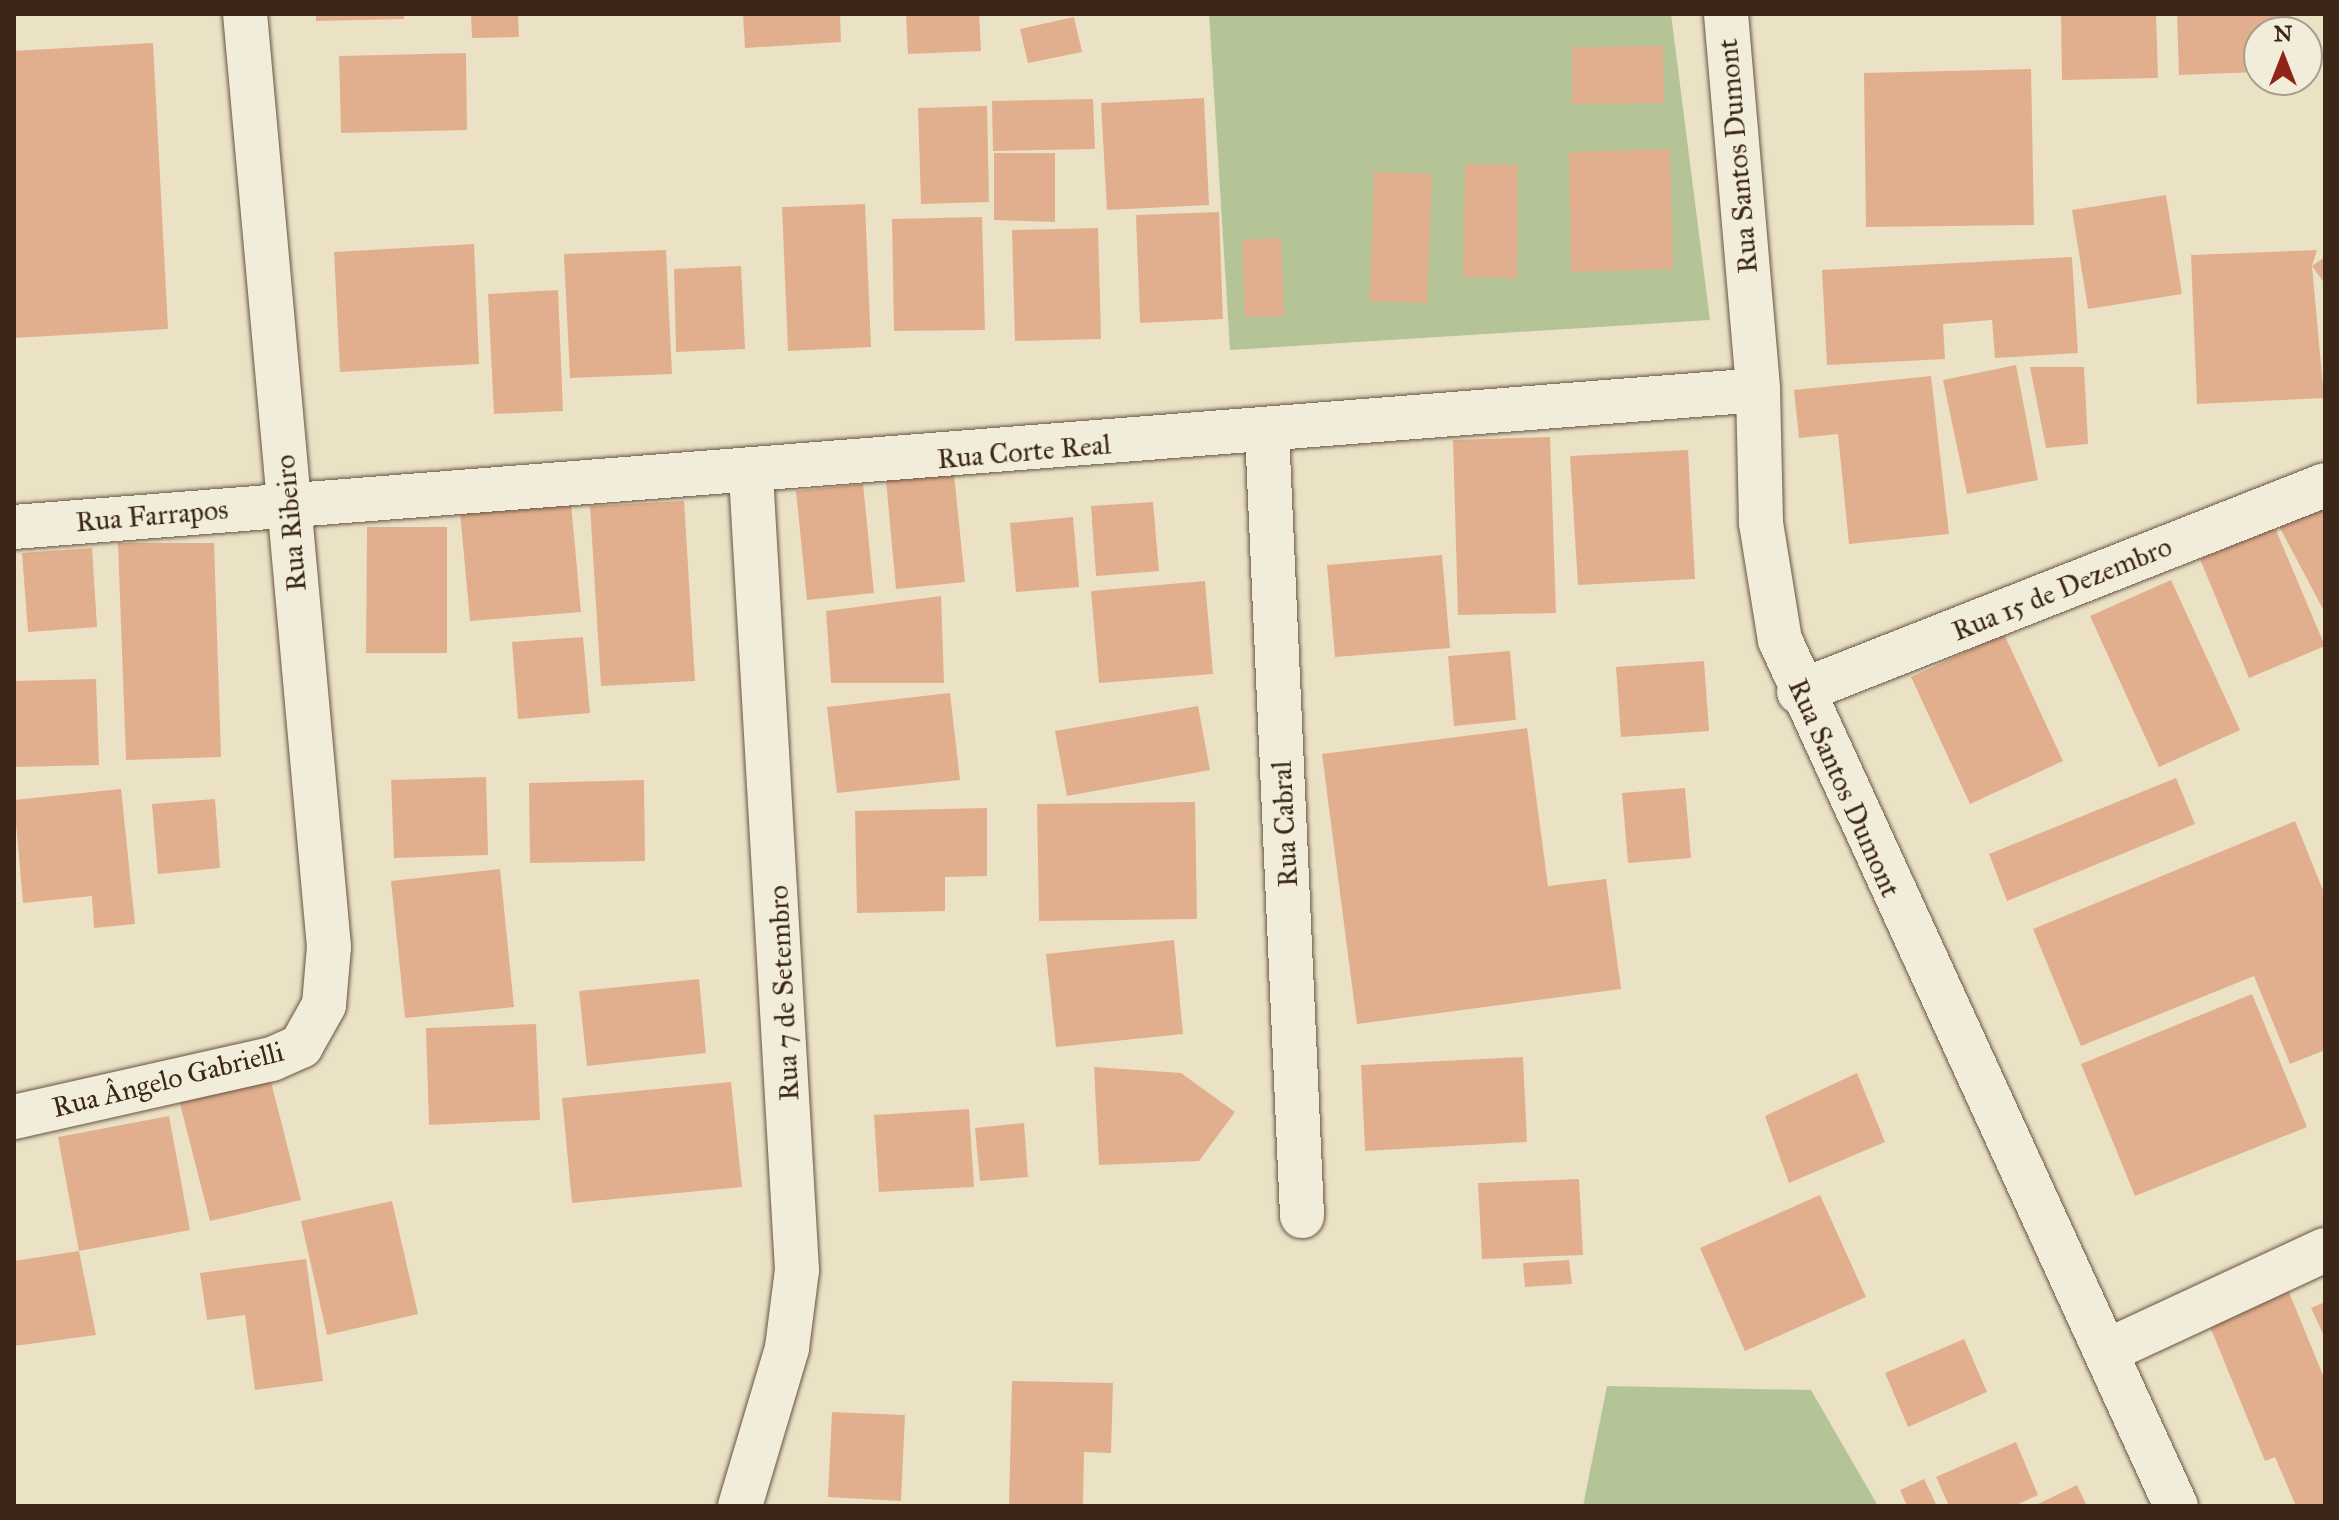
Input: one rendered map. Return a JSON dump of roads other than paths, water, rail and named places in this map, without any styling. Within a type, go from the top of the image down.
[{"type":"street","name":"Rua Ribeiro","points":[[245,14],[329,947],[324,1005],[314,1031]]},
{"type":"street","name":"Rua Santos Dumont","points":[[1726,14],[1758,390],[1769,598],[1799,692],[2107,1351],[2176,1506]]},
{"type":"street","name":"Rua Corte Real","points":[[290,505],[751,474],[1758,390]]},
{"type":"street","name":"Rua Cabral","points":[[1267,432],[1302,1216]]},
{"type":"street","name":"Rua 7 de Setembro","points":[[740,1506],[787,1348],[797,1270],[751,474]]},
{"type":"street","name":"Rua 15 de Dezembro","points":[[1799,692],[2325,485]]},
{"type":"street","name":"Rua Farrapos","points":[[14,527],[290,505]]},
{"type":"street","name":"Rua Ângelo Gabrielli","points":[[14,1117],[272,1059],[301,1046],[314,1031]]},
{"type":"street","points":[[2107,1351],[2325,1250]]}]
